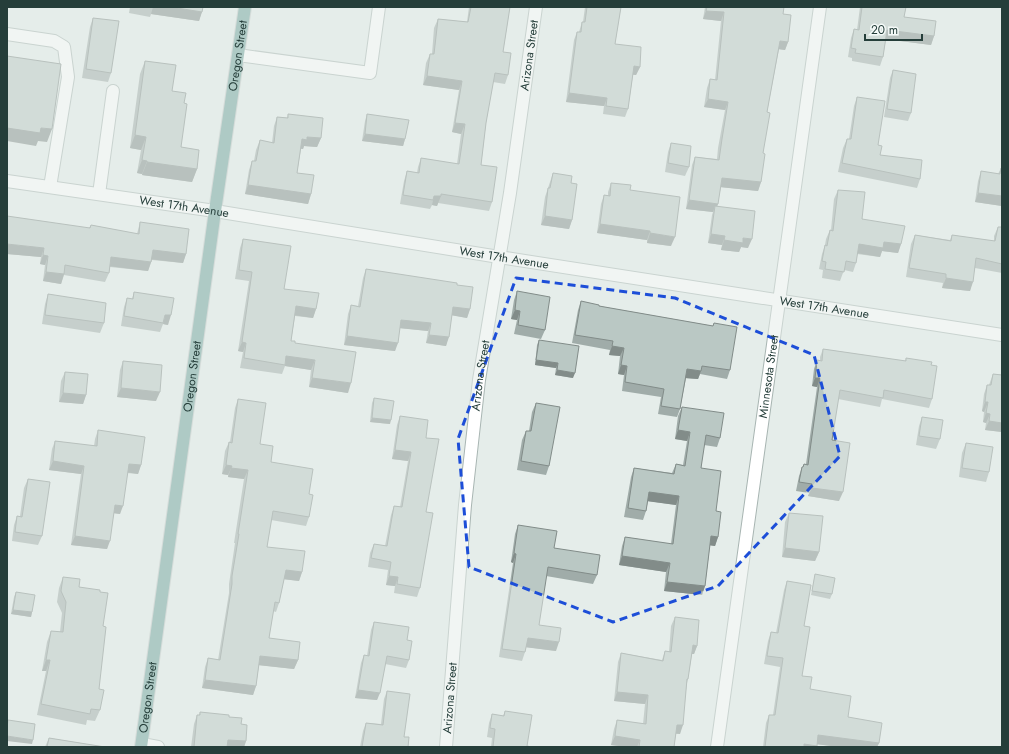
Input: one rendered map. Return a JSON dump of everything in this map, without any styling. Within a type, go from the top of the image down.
[{"type":"main road","name":"Oregon Street","points":[[141,746],[215,211],[245,7]]},
{"type":"street","points":[[238,55],[370,73],[379,7]]},
{"type":"street","name":"Arizona Street","points":[[446,747],[464,505],[479,380],[510,193],[536,7]]},
{"type":"street","name":"Minnesota Street","points":[[717,747],[820,7]]},
{"type":"street","points":[[7,34],[54,41],[64,46],[68,77],[50,187]]},
{"type":"street","points":[[99,194],[113,92]]},
{"type":"street","name":"West 17th Avenue","points":[[7,181],[215,211],[499,257],[1002,335]]},
{"type":"street","points":[[141,746],[158,747]]},
{"type":"highlighted area","points":[[516,278],[675,298],[814,355],[840,456],[718,586],[613,622],[469,567],[458,439]]},
{"type":"building","points":[[171,7],[203,7],[202,12]]},
{"type":"building","points":[[471,7],[510,7],[503,52],[511,53],[508,75],[495,73],[486,123],[481,165],[497,167],[492,202],[441,194],[441,196],[434,196],[433,200],[403,195],[407,171],[419,173],[421,158],[459,164],[465,124],[455,123],[462,81],[427,76],[430,54],[434,54],[438,19],[468,22]]},
{"type":"building","points":[[587,7],[621,7],[615,44],[641,47],[640,67],[634,66],[628,109],[606,106],[607,98],[569,93],[577,32],[581,32],[582,22],[585,22]]},
{"type":"building","points":[[707,7],[784,7],[783,14],[791,15],[788,42],[780,41],[767,112],[770,113],[763,153],[765,154],[761,182],[722,178],[718,204],[689,200],[695,157],[719,160],[728,102],[708,99],[710,79],[717,80],[724,12],[706,11]]},
{"type":"building","points":[[862,7],[906,7],[904,17],[936,21],[934,36],[887,30],[883,57],[855,53],[856,49],[851,48],[854,29],[859,30]]},
{"type":"building","points":[[93,18],[119,21],[111,73],[86,69]]},
{"type":"building","points":[[7,56],[61,64],[52,129],[41,128],[40,133],[7,128]]},
{"type":"building","points":[[145,61],[176,65],[172,91],[186,93],[184,103],[187,104],[181,147],[199,150],[197,169],[142,160],[146,137],[135,135]]},
{"type":"building","points":[[893,70],[916,74],[911,113],[887,109]]},
{"type":"building","points":[[857,97],[885,101],[878,145],[882,146],[880,155],[922,160],[920,179],[842,163],[847,139],[851,139]]},
{"type":"building","points":[[288,114],[323,118],[321,138],[307,137],[307,140],[302,139],[297,173],[314,175],[311,194],[248,185],[252,161],[256,161],[260,140],[274,143],[277,117],[288,118]]},
{"type":"building","points":[[367,114],[409,120],[405,139],[365,134]]},
{"type":"building","points":[[671,143],[691,146],[689,167],[668,163]]},
{"type":"building","points":[[1001,168],[1002,196],[978,193],[981,171],[1000,174]]},
{"type":"building","points":[[553,173],[572,176],[571,183],[577,184],[572,220],[545,216],[548,188],[550,188]]},
{"type":"building","points":[[611,183],[631,185],[630,190],[680,197],[675,237],[650,233],[650,231],[600,224],[604,195],[610,196]]},
{"type":"building","points":[[838,190],[865,192],[862,219],[905,226],[901,244],[884,242],[883,248],[859,244],[856,263],[846,261],[844,272],[825,269],[826,262],[822,261],[830,230],[833,231]]},
{"type":"building","points":[[715,206],[755,211],[752,239],[743,238],[743,243],[724,240],[725,236],[711,234]]},
{"type":"building","points":[[7,216],[90,228],[91,225],[139,234],[140,222],[189,229],[186,254],[153,250],[151,262],[111,257],[109,273],[65,265],[64,274],[46,272],[48,256],[43,255],[44,248],[7,244]]},
{"type":"building","points":[[998,227],[1002,227],[1002,264],[976,258],[973,282],[946,278],[946,274],[909,268],[915,235],[951,241],[952,235],[995,241]]},
{"type":"building","points":[[243,239],[291,246],[284,289],[319,293],[316,309],[296,306],[291,341],[295,341],[295,343],[356,352],[351,383],[312,378],[315,360],[286,356],[285,365],[244,358],[246,343],[242,342],[252,272],[239,270]]},
{"type":"building","points":[[366,269],[457,283],[457,285],[473,287],[470,309],[453,307],[449,337],[429,335],[431,323],[401,320],[398,343],[347,336],[351,305],[360,307]]},
{"type":"building","points":[[517,291],[550,297],[545,330],[518,325],[520,311],[515,310]]},
{"type":"building","points":[[134,292],[174,298],[171,315],[165,315],[163,323],[124,316],[127,298],[133,299]]},
{"type":"building","points":[[48,294],[106,303],[104,323],[45,315]]},
{"type":"building","points":[[581,301],[599,306],[713,326],[714,323],[737,327],[730,370],[702,366],[701,371],[687,369],[680,409],[661,406],[664,389],[625,382],[627,366],[621,365],[624,348],[612,346],[613,341],[575,335]]},
{"type":"building","points":[[539,340],[579,346],[575,373],[557,370],[558,363],[536,360]]},
{"type":"building","points":[[823,349],[906,361],[906,358],[932,362],[931,365],[937,366],[932,399],[884,390],[883,398],[840,390],[832,440],[850,443],[843,492],[812,488],[812,484],[799,482],[802,467],[804,464],[808,465],[820,378],[815,378],[817,360],[822,361]]},
{"type":"building","points":[[123,361],[162,365],[160,392],[121,388]]},
{"type":"building","points":[[65,372],[88,374],[86,395],[63,393]]},
{"type":"building","points":[[993,374],[1002,375],[1002,423],[989,421],[990,414],[986,413],[988,402],[985,402],[987,385],[991,385]]},
{"type":"building","points":[[374,398],[394,401],[391,420],[372,418]]},
{"type":"building","points":[[238,399],[266,403],[260,444],[273,446],[271,462],[313,469],[309,494],[313,495],[309,517],[273,511],[267,547],[305,551],[302,572],[286,570],[279,603],[275,602],[269,638],[300,642],[298,660],[260,656],[256,686],[205,680],[208,658],[220,660],[248,470],[231,468],[232,466],[226,465],[229,442],[232,443]]},
{"type":"building","points":[[536,403],[560,407],[549,466],[521,461],[526,431],[531,431]]},
{"type":"building","points":[[682,407],[724,413],[720,438],[706,435],[701,468],[721,471],[716,511],[721,512],[718,537],[711,536],[705,586],[667,582],[670,563],[622,556],[625,537],[673,544],[679,496],[649,492],[646,511],[628,508],[634,468],[674,474],[676,464],[685,466],[690,432],[678,430]]},
{"type":"building","points":[[400,416],[428,420],[426,438],[439,439],[426,512],[433,513],[420,588],[397,584],[398,577],[389,576],[391,562],[371,558],[374,544],[387,546],[394,506],[402,507],[411,452],[395,450]]},
{"type":"building","points":[[922,417],[943,420],[940,439],[919,436]]},
{"type":"building","points":[[98,430],[145,437],[141,465],[129,464],[123,506],[115,505],[110,541],[75,536],[84,466],[53,461],[55,441],[97,446]]},
{"type":"building","points":[[966,443],[993,447],[989,472],[962,468]]},
{"type":"building","points":[[28,479],[50,482],[42,536],[15,532],[17,516],[22,517]]},
{"type":"building","points":[[789,513],[823,516],[819,552],[785,548]]},
{"type":"building","points":[[518,525],[557,531],[554,548],[600,555],[597,575],[548,567],[539,625],[561,628],[559,642],[528,638],[525,652],[502,649],[516,554],[514,553]]},
{"type":"building","points":[[815,574],[835,578],[832,594],[812,591]]},
{"type":"building","points":[[63,577],[80,579],[79,587],[100,590],[100,592],[108,593],[103,626],[106,627],[99,689],[104,690],[100,710],[91,709],[90,714],[41,704],[50,660],[46,660],[51,631],[63,632],[66,602],[61,591]]},
{"type":"building","points":[[787,581],[811,585],[804,626],[810,627],[802,676],[812,677],[810,689],[851,696],[848,717],[882,723],[879,743],[818,735],[817,746],[804,744],[804,747],[765,747],[769,715],[775,715],[783,658],[767,656],[771,632],[778,633]]},
{"type":"building","points":[[16,592],[35,595],[32,612],[13,610]]},
{"type":"building","points":[[675,617],[699,620],[697,646],[693,645],[687,679],[683,725],[677,725],[674,747],[639,747],[640,740],[615,736],[617,720],[646,724],[648,695],[617,692],[621,653],[663,661],[665,651],[671,652]]},
{"type":"building","points":[[374,622],[409,627],[407,640],[412,641],[409,660],[387,656],[380,693],[358,690],[364,655],[369,656]]},
{"type":"building","points":[[387,691],[410,694],[404,737],[409,737],[408,747],[362,747],[366,723],[383,725]]},
{"type":"building","points":[[505,711],[532,715],[527,746],[532,747],[493,747],[495,729],[490,728],[492,714],[504,716]]},
{"type":"building","points":[[200,712],[242,718],[241,724],[247,725],[246,741],[228,740],[227,747],[194,747],[197,715],[200,715]]},
{"type":"building","points":[[8,720],[35,724],[33,740],[7,736]]},
{"type":"building","points":[[49,738],[105,747],[47,747]]}]
